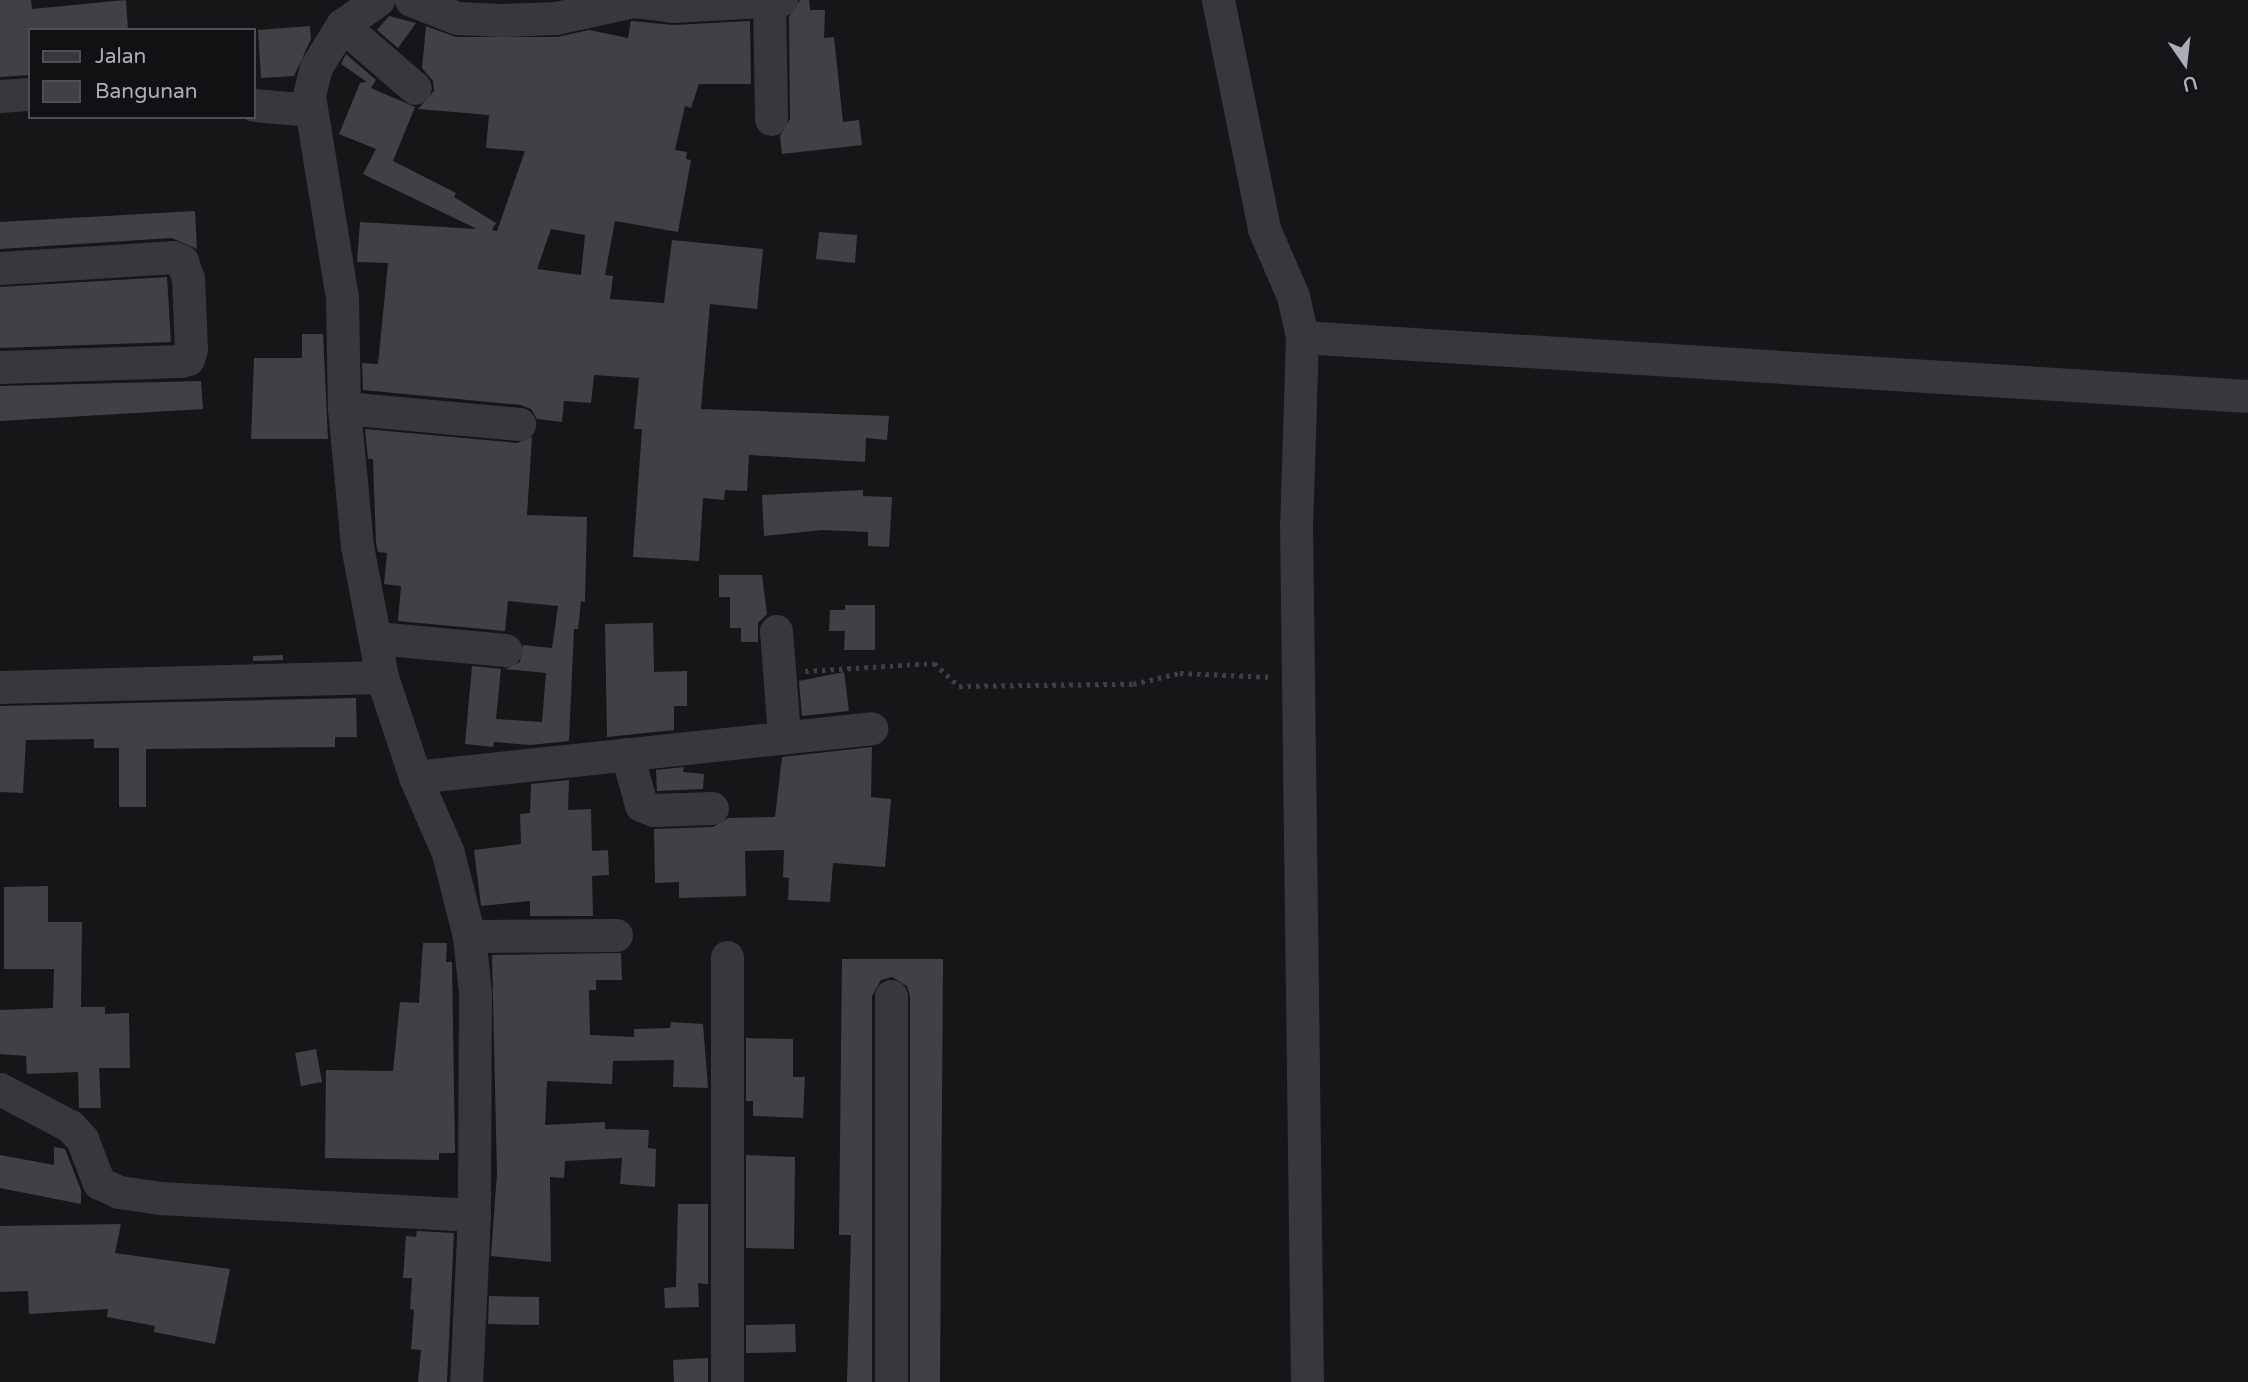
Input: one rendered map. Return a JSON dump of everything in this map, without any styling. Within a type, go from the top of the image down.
[{"type":"street","points":[[378,0],[342,25],[316,67],[310,110],[342,298],[344,408],[357,546],[382,677],[415,777],[448,853],[469,936],[475,992],[474,1214],[466,1382]]},
{"type":"street","points":[[411,0],[457,18],[502,20],[556,18],[633,1],[673,6],[781,0]]},
{"type":"street","points":[[769,0],[771,119]]},
{"type":"street","points":[[1219,0],[1264,229],[1293,296],[1302,338],[1297,678],[1307,1382]]},
{"type":"street","points":[[342,25],[415,88]]},
{"type":"street","points":[[0,96],[28,94]]},
{"type":"street","points":[[256,105],[310,110]]},
{"type":"street","points":[[0,268],[173,257],[182,261],[188,278],[191,349],[188,359],[181,361],[0,367]]},
{"type":"street","points":[[1302,338],[2248,397]]},
{"type":"street","points":[[344,408],[519,424]]},
{"type":"street","points":[[776,631],[784,736]]},
{"type":"street","points":[[376,638],[505,650]]},
{"type":"street","points":[[0,687],[382,677]]},
{"type":"street","points":[[415,777],[871,728]]},
{"type":"street","points":[[628,754],[641,805],[654,810],[712,808]]},
{"type":"street","points":[[469,936],[616,935]]},
{"type":"street","points":[[727,957],[727,1382]]},
{"type":"street","points":[[891,996],[891,1382]]},
{"type":"street","points":[[0,1089],[70,1126],[82,1139],[99,1183],[119,1192],[159,1198],[474,1214]]},
{"type":"path","points":[[779,672],[934,663],[960,686],[1133,684],[1180,673],[1297,678]]},
{"type":"building","points":[[0,0],[31,0],[32,9],[126,0],[128,28],[28,28],[28,75],[0,77]]},
{"type":"building","points":[[800,0],[809,0],[810,10],[825,10],[824,38],[834,37],[843,122],[859,120],[862,145],[782,154],[780,136],[790,119],[789,17]]},
{"type":"building","points":[[389,16],[416,23],[398,48],[377,30]]},
{"type":"building","points":[[631,21],[674,25],[750,21],[751,84],[699,84],[691,108],[685,106],[675,150],[687,152],[686,159],[691,160],[678,232],[615,221],[605,275],[613,276],[610,299],[664,303],[672,240],[763,249],[757,309],[710,304],[701,409],[889,416],[887,440],[866,438],[865,462],[749,455],[747,491],[725,490],[724,500],[703,498],[699,561],[633,557],[642,429],[634,429],[639,378],[594,375],[591,403],[564,401],[562,422],[537,419],[531,409],[521,405],[363,390],[362,363],[378,364],[388,263],[357,262],[360,222],[477,229],[363,174],[376,149],[339,134],[360,83],[367,82],[341,64],[346,54],[376,80],[371,88],[415,107],[393,161],[456,193],[454,197],[496,223],[492,230],[497,231],[525,151],[486,148],[489,115],[418,109],[434,91],[433,81],[422,68],[426,26],[456,37],[557,37],[589,30],[628,38]],"holes":[[[551,229],[585,235],[581,275],[537,269]]]},
{"type":"building","points":[[310,26],[311,39],[294,76],[261,78],[258,30]]},
{"type":"building","points":[[195,211],[197,249],[172,238],[0,249],[0,222]]},
{"type":"building","points":[[819,232],[857,235],[855,263],[816,259]]},
{"type":"building","points":[[167,277],[171,342],[0,348],[0,287]]},
{"type":"building","points":[[302,334],[323,334],[328,439],[251,439],[254,358],[302,358]]},
{"type":"building","points":[[201,381],[203,409],[0,421],[0,386]]},
{"type":"building","points":[[365,429],[517,443],[532,437],[527,515],[587,517],[585,602],[581,601],[578,629],[574,629],[569,741],[530,745],[494,742],[493,747],[465,744],[472,666],[501,669],[496,719],[542,722],[546,673],[505,669],[520,662],[523,645],[552,648],[558,606],[508,601],[505,631],[398,621],[401,586],[384,584],[387,553],[378,552],[376,543],[373,459],[368,459]]},
{"type":"building","points":[[863,490],[863,496],[892,497],[889,547],[868,546],[868,532],[822,530],[764,536],[762,495]]},
{"type":"building","points":[[719,575],[762,575],[767,614],[758,623],[758,642],[741,642],[741,628],[730,628],[730,597],[719,597]]},
{"type":"building","points":[[845,605],[875,605],[875,650],[844,650],[845,631],[829,631],[830,610],[845,610]]},
{"type":"building","points":[[653,623],[654,672],[687,671],[687,706],[674,706],[674,730],[607,737],[605,624]]},
{"type":"building","points":[[283,655],[283,660],[253,661],[253,656]]},
{"type":"building","points":[[844,672],[849,711],[802,716],[799,681]]},
{"type":"building","points":[[356,698],[357,737],[335,737],[335,747],[146,749],[146,807],[119,807],[119,748],[94,748],[94,739],[26,740],[23,793],[0,792],[0,706]]},
{"type":"building","points":[[872,747],[871,797],[891,799],[885,867],[833,863],[830,902],[788,900],[789,878],[783,877],[784,850],[745,851],[746,896],[679,898],[679,882],[655,883],[654,829],[713,827],[728,818],[775,817],[782,757]]},
{"type":"building","points":[[684,767],[683,772],[704,774],[703,789],[657,791],[656,770]]},
{"type":"building","points":[[569,780],[568,810],[591,809],[592,851],[608,850],[609,875],[592,876],[593,916],[530,916],[530,901],[481,906],[474,850],[521,844],[520,814],[530,813],[531,784]]},
{"type":"building","points":[[48,886],[48,922],[82,922],[81,1007],[105,1007],[105,1014],[129,1013],[130,1068],[99,1068],[101,1108],[79,1108],[78,1072],[27,1074],[26,1056],[0,1054],[0,1010],[53,1008],[54,969],[4,969],[4,887]]},
{"type":"building","points":[[423,943],[447,943],[446,962],[452,962],[455,1153],[439,1153],[439,1160],[325,1158],[326,1070],[393,1071],[400,1002],[419,1003]]},
{"type":"building","points":[[621,953],[622,980],[596,980],[596,990],[589,990],[590,1035],[634,1037],[634,1029],[670,1028],[671,1022],[703,1024],[708,1088],[673,1087],[674,1060],[613,1061],[612,1084],[547,1081],[545,1125],[605,1122],[605,1129],[649,1130],[648,1148],[656,1149],[655,1187],[620,1184],[622,1158],[565,1161],[564,1178],[550,1177],[551,1262],[491,1256],[497,1173],[492,955]]},
{"type":"building","points":[[842,959],[943,959],[940,1382],[910,1382],[910,996],[907,986],[892,977],[881,980],[872,996],[872,1382],[847,1382],[851,1235],[839,1235]]},
{"type":"building","points":[[746,1038],[793,1039],[793,1077],[805,1077],[803,1118],[753,1116],[753,1101],[746,1101]]},
{"type":"building","points":[[316,1049],[322,1082],[301,1086],[295,1053]]},
{"type":"building","points":[[54,1147],[65,1149],[81,1190],[81,1204],[0,1188],[0,1155],[54,1165]]},
{"type":"building","points":[[746,1155],[795,1157],[794,1249],[746,1248]]},
{"type":"building","points":[[678,1204],[708,1204],[708,1284],[698,1283],[699,1307],[665,1308],[664,1288],[676,1287]]},
{"type":"building","points":[[121,1224],[115,1253],[230,1269],[215,1344],[154,1332],[155,1326],[107,1317],[108,1309],[29,1314],[28,1291],[0,1292],[0,1226]]},
{"type":"building","points":[[417,1231],[454,1233],[447,1382],[418,1382],[421,1350],[411,1349],[414,1310],[410,1309],[412,1278],[403,1278],[406,1236],[416,1237]]},
{"type":"building","points":[[489,1296],[539,1297],[539,1325],[488,1324]]},
{"type":"building","points":[[795,1324],[796,1352],[746,1353],[746,1325]]},
{"type":"building","points":[[708,1358],[708,1382],[674,1382],[673,1360]]}]
